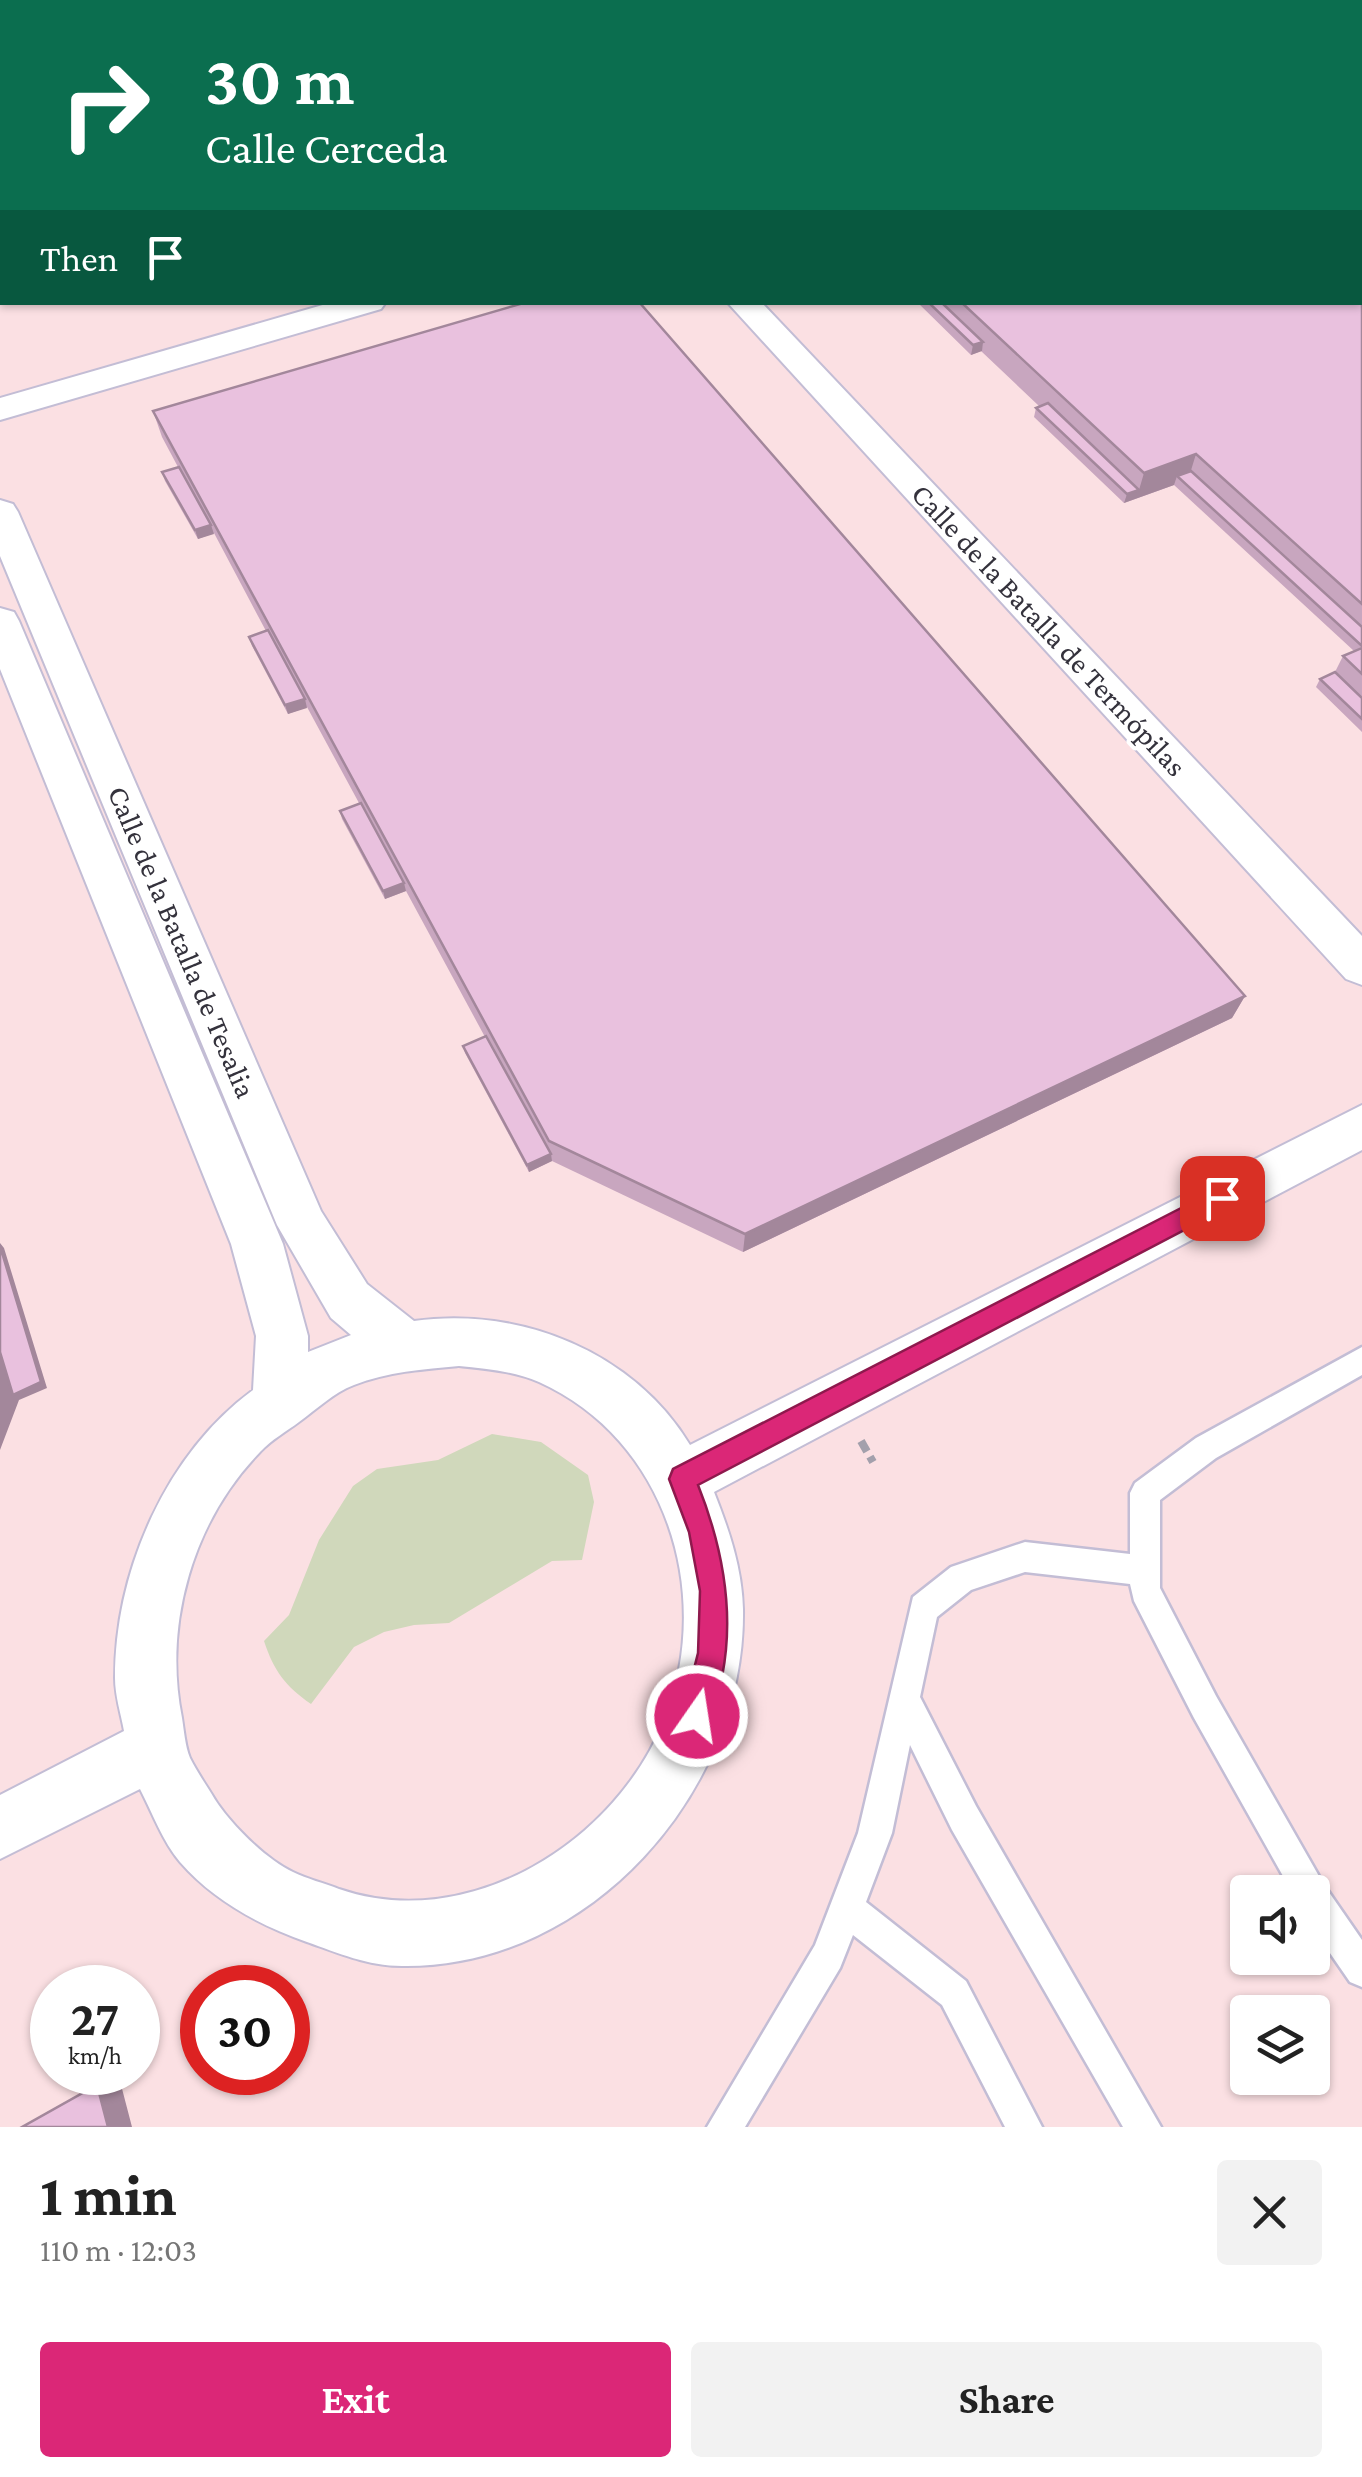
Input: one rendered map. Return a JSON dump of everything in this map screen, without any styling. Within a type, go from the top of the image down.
[{"type":"street","points":[[0,408],[360,305]]},
{"type":"street","name":"Calle de la Batalla de Termópilas","points":[[746,305],[1358,962]]},
{"type":"street","name":"Calle de la Batalla de Tesalia","points":[[0,512],[302,1225],[348,1301],[404,1345]]},
{"type":"street","name":"Calle de la Batalla de Tesalia","points":[[0,621],[257,1244],[282,1336],[280,1398]]},
{"type":"street","points":[[682,1479],[1362,1126]]},
{"type":"street","points":[[460,1341],[495,1345],[564,1366],[610,1394],[650,1432],[682,1479],[703,1532],[714,1591],[712,1653],[697,1716],[669,1777],[629,1832],[578,1877],[519,1911],[455,1931],[389,1935],[324,1923],[266,1896],[216,1857],[180,1806],[155,1748],[144,1698],[143,1648],[149,1598],[164,1550],[184,1505],[212,1464],[244,1428],[280,1398],[320,1373],[361,1356],[404,1345],[460,1341]]},
{"type":"street","points":[[0,1828],[155,1748]]},
{"type":"lane","points":[[1300,1875],[1145,1590],[1145,1492],[1206,1448],[1362,1360]]},
{"type":"lane","points":[[725,2127],[828,1956],[875,1833],[924,1608],[962,1578],[1025,1557],[1145,1570]]},
{"type":"lane","points":[[904,1698],[964,1818],[1142,2127]]},
{"type":"lane","points":[[846,1908],[954,1992],[1024,2127]]},
{"type":"lane","points":[[1330,1923],[1362,1970]]},
{"type":"shaded area","points":[[0,305],[1362,305],[1362,2127],[0,2127]]},
{"type":"green space","points":[[492,1434],[541,1442],[588,1475],[594,1502],[582,1560],[552,1561],[449,1623],[384,1632],[354,1647],[311,1704],[282,1677],[264,1641],[289,1615],[319,1540],[353,1486],[377,1469],[438,1460]]},
{"type":"building","points":[[517,305],[642,305],[1245,996],[745,1234],[549,1141],[153,411]]},
{"type":"building","points":[[931,305],[944,305],[983,342],[973,345]]},
{"type":"building","points":[[964,305],[1362,305],[1362,604],[1196,454],[1144,473]]},
{"type":"building","points":[[1048,403],[1139,490],[1127,494],[1036,408]]},
{"type":"building","points":[[179,467],[211,525],[195,530],[162,472]]},
{"type":"building","points":[[1191,471],[1362,627],[1362,646],[1177,476]]},
{"type":"building","points":[[268,630],[305,699],[285,705],[249,637]]},
{"type":"building","points":[[1362,648],[1362,674],[1343,656]]},
{"type":"building","points":[[1335,672],[1362,698],[1362,719],[1320,679]]},
{"type":"building","points":[[361,803],[404,883],[383,891],[340,811]]},
{"type":"building","points":[[486,1036],[551,1154],[527,1165],[463,1046]]},
{"type":"building","points":[[0,1246],[41,1382],[13,1395],[0,1352]]},
{"type":"building","points":[[79,2095],[100,2095],[108,2127],[22,2127]]},
{"type":"route","points":[[697,1716],[712,1653],[714,1591],[703,1532],[682,1479],[835,1396],[1222,1198]]}]
